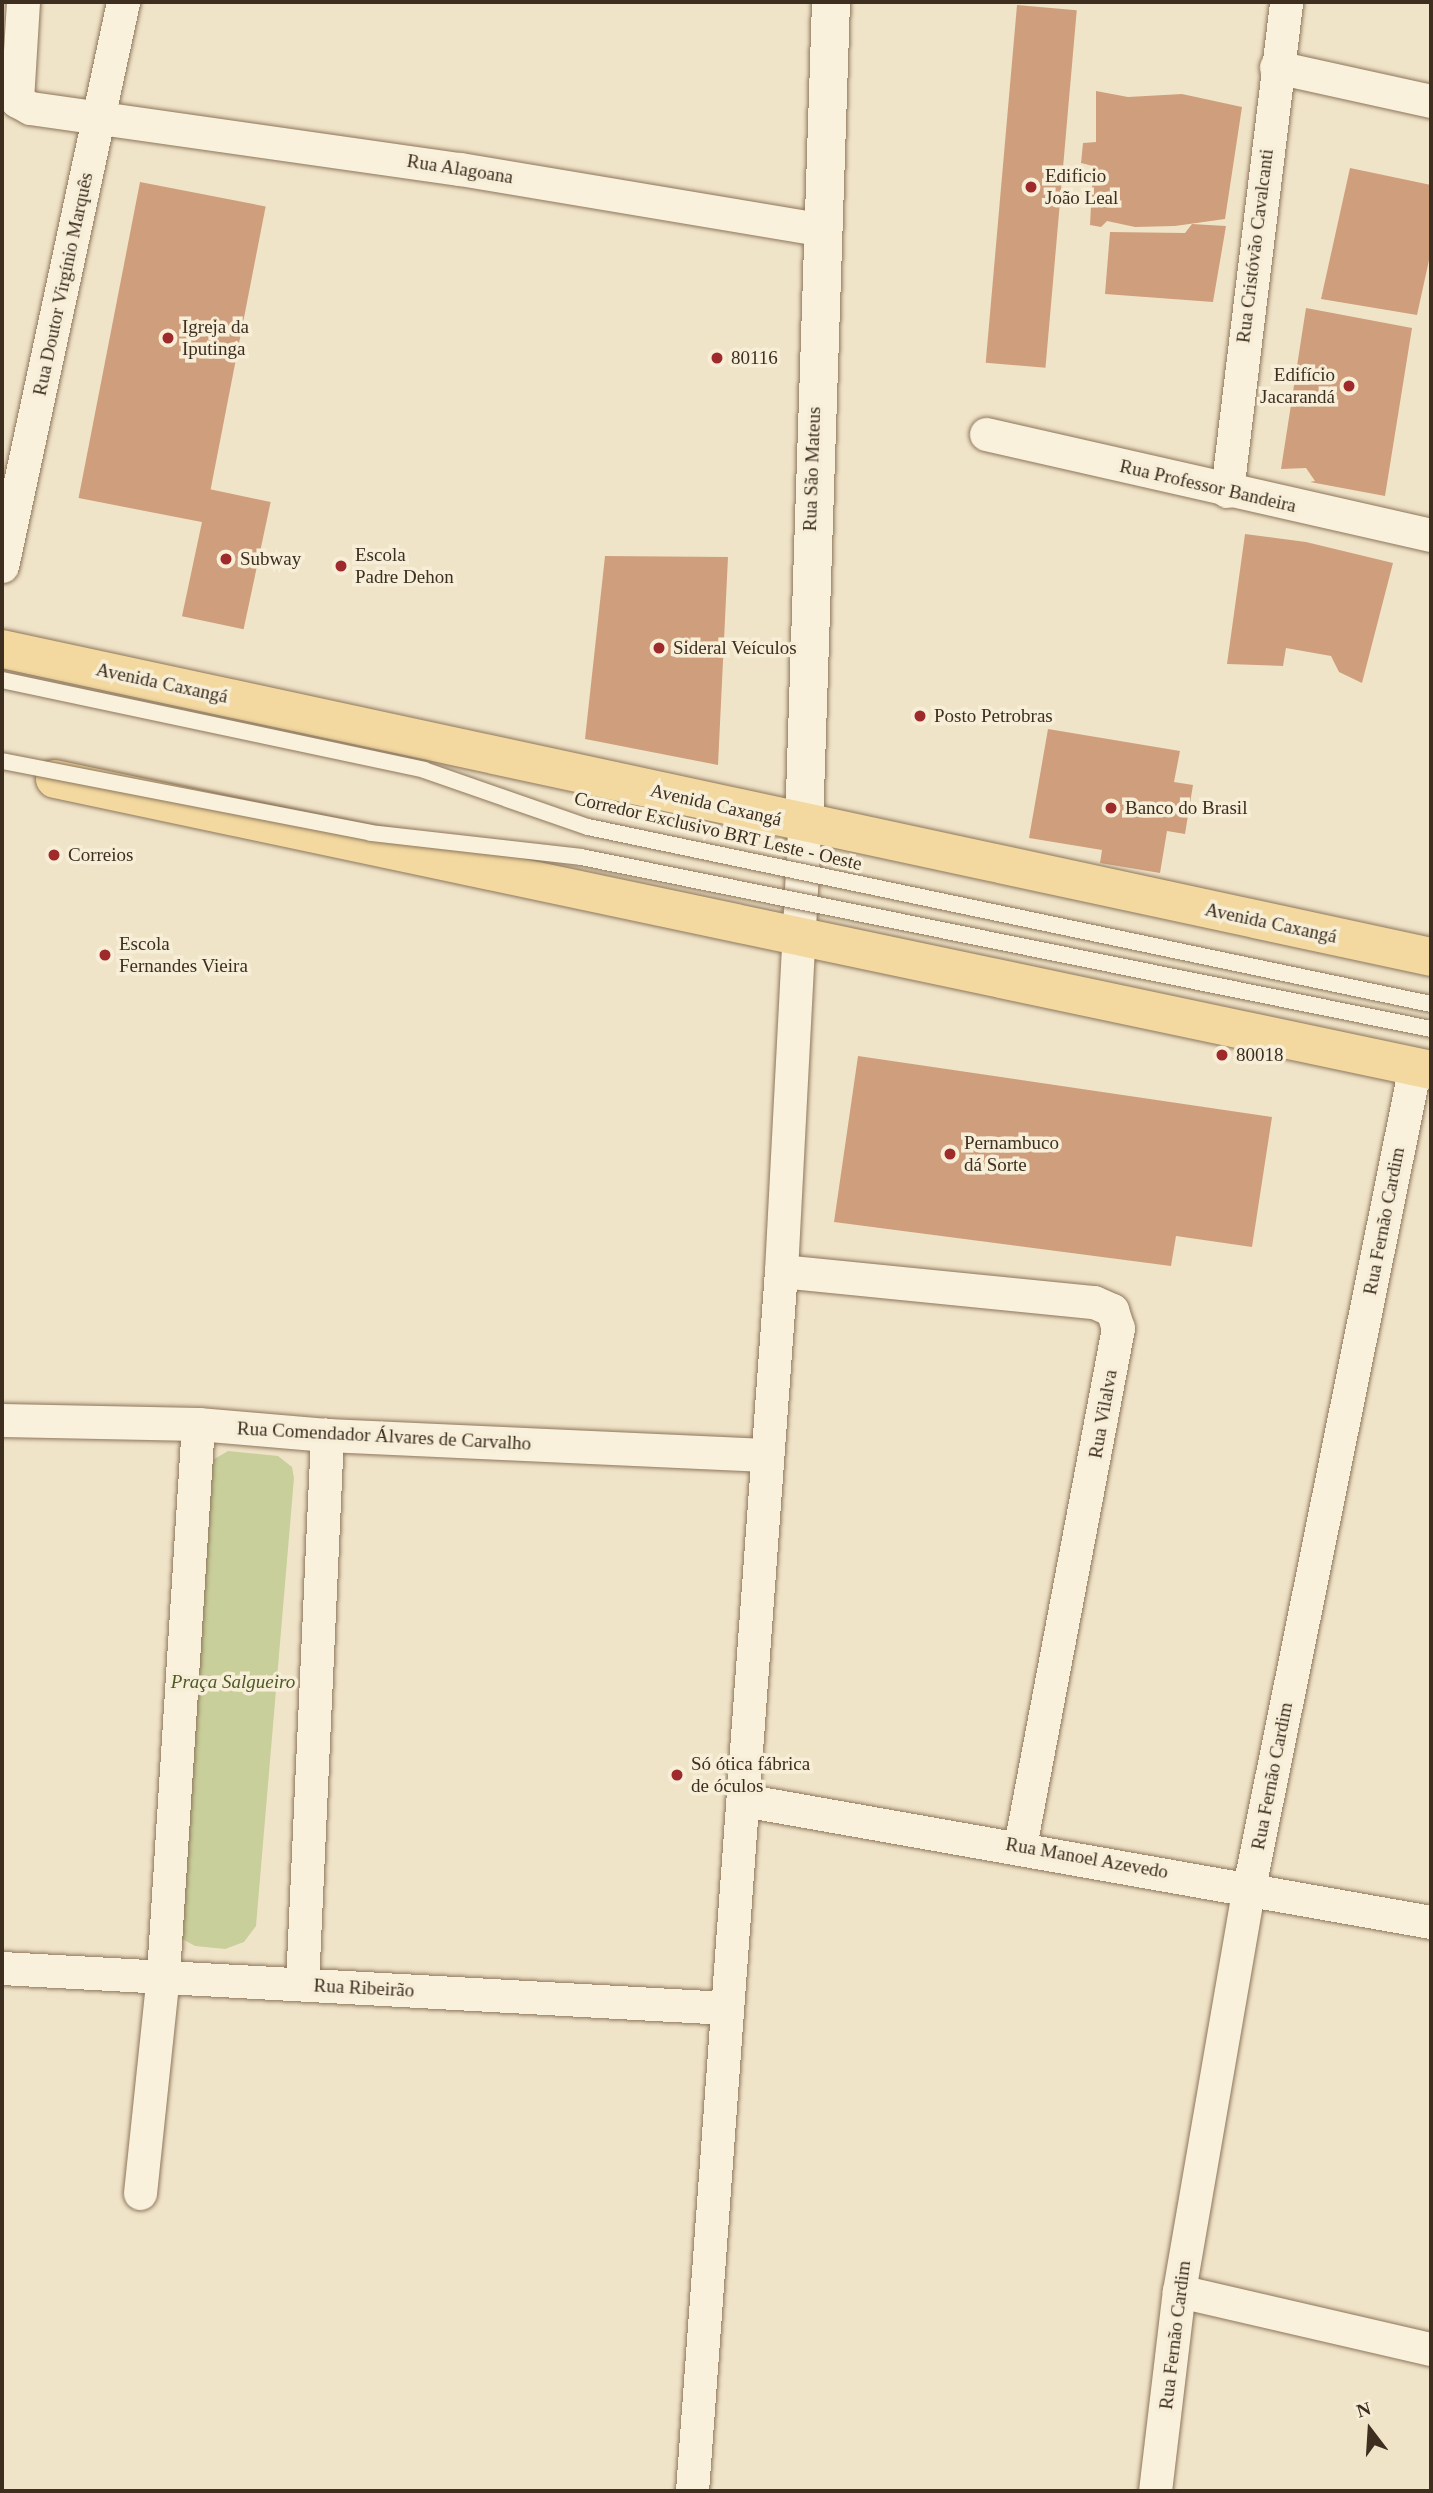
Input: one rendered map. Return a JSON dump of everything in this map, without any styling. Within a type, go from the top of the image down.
[{"type":"main road","name":"Avenida Caxangá","points":[[2,649],[804,825],[1431,957]]},
{"type":"main road","points":[[2,767],[1423,1068]]},
{"type":"street","name":"Rua Alagoana","points":[[23,2],[17,101],[30,108],[100,115],[820,229]]},
{"type":"street","name":"Rua Doutor Virgínio Marquês","points":[[2,566],[123,2]]},
{"type":"street","name":"Rua São Mateus","points":[[692,2491],[781,1271],[804,825],[820,229],[831,2]]},
{"type":"street","name":"Rua Cristóvão Cavalcanti","points":[[1227,491],[1276,67],[1286,2]]},
{"type":"street","points":[[1276,67],[1431,101]]},
{"type":"street","name":"Rua Professor Bandeira","points":[[986,434],[1227,491],[1431,535]]},
{"type":"street","name":"Rua Fernão Cardim","points":[[1155,2491],[1179,2291],[1250,1887],[1423,1068]]},
{"type":"street","name":"Rua Vilalva","points":[[781,1271],[1094,1302],[1112,1310],[1118,1328],[1020,1846]]},
{"type":"street","name":"Rua Comendador Álvares de Carvalho","points":[[2,1420],[198,1424],[327,1435],[766,1455]]},
{"type":"street","points":[[140,2193],[163,1975],[198,1424]]},
{"type":"street","points":[[302,1984],[327,1435]]},
{"type":"street","name":"Rua Manoel Azevedo","points":[[743,1800],[1020,1846],[1431,1922]]},
{"type":"street","name":"Rua Ribeirão","points":[[2,1968],[727,2008]]},
{"type":"street","points":[[1179,2291],[1431,2349]]},
{"type":"lane","name":"Corredor Exclusivo BRT Leste - Oeste","points":[[2,680],[424,770],[589,827],[1431,1004]]},
{"type":"lane","points":[[2,761],[370,833],[581,857],[1431,1029]]},
{"type":"green space","name":"Praça Salgueiro","points":[[228,1451],[278,1456],[292,1467],[294,1478],[256,1926],[244,1942],[225,1949],[195,1946],[175,1935],[211,1461]]},
{"type":"building","name":"Edificio João Leal","points":[[1017,5],[1077,10],[1045,368],[986,363]]},
{"type":"building","points":[[1096,91],[1128,97],[1182,94],[1242,107],[1225,219],[1175,226],[1135,227],[1107,221],[1101,227],[1090,225],[1093,166],[1081,163],[1083,143],[1096,142]]},
{"type":"building","points":[[1350,168],[1431,185],[1431,251],[1417,315],[1321,299]]},
{"type":"building","name":"Igreja da Iputinga","points":[[140,182],[266,206],[204,523],[79,498]]},
{"type":"building","points":[[1192,224],[1226,226],[1213,302],[1105,294],[1110,232],[1185,233]]},
{"type":"building","name":"Edifício Jacarandá","points":[[1306,308],[1412,328],[1385,496],[1310,482],[1315,481],[1306,468],[1281,469]]},
{"type":"building","name":"Subway","points":[[209,489],[271,502],[244,629],[182,616]]},
{"type":"building","points":[[1245,534],[1306,542],[1393,563],[1362,683],[1339,672],[1331,656],[1286,648],[1283,666],[1227,664]]},
{"type":"building","name":"Sideral Veículos","points":[[605,556],[728,557],[718,765],[585,739]]},
{"type":"building","name":"Banco do Brasil","points":[[1048,729],[1180,751],[1174,782],[1193,785],[1185,834],[1167,831],[1160,873],[1100,863],[1102,850],[1029,838]]},
{"type":"building","points":[[858,1056],[1272,1117],[1252,1247],[1176,1236],[1171,1266],[834,1222]]},
{"type":"place","name":"Edificio João Leal","points":[[1031,187]]},
{"type":"place","name":"Igreja da Iputinga","points":[[168,338]]},
{"type":"place","name":"80116","points":[[717,358]]},
{"type":"place","name":"Edifício Jacarandá","points":[[1349,386]]},
{"type":"place","name":"Subway","points":[[226,559]]},
{"type":"place","name":"Escola Padre Dehon","points":[[341,566]]},
{"type":"place","name":"Sideral Veículos","points":[[659,648]]},
{"type":"place","name":"Posto Petrobras","points":[[920,716]]},
{"type":"place","name":"Banco do Brasil","points":[[1111,808]]},
{"type":"place","name":"Correios","points":[[54,855]]},
{"type":"place","name":"Escola Fernandes Vieira","points":[[105,955]]},
{"type":"place","name":"80018","points":[[1222,1055]]},
{"type":"place","name":"Pernambuco dá Sorte","points":[[950,1154]]},
{"type":"place","name":"Só ótica fábrica de óculos","points":[[677,1775]]}]
